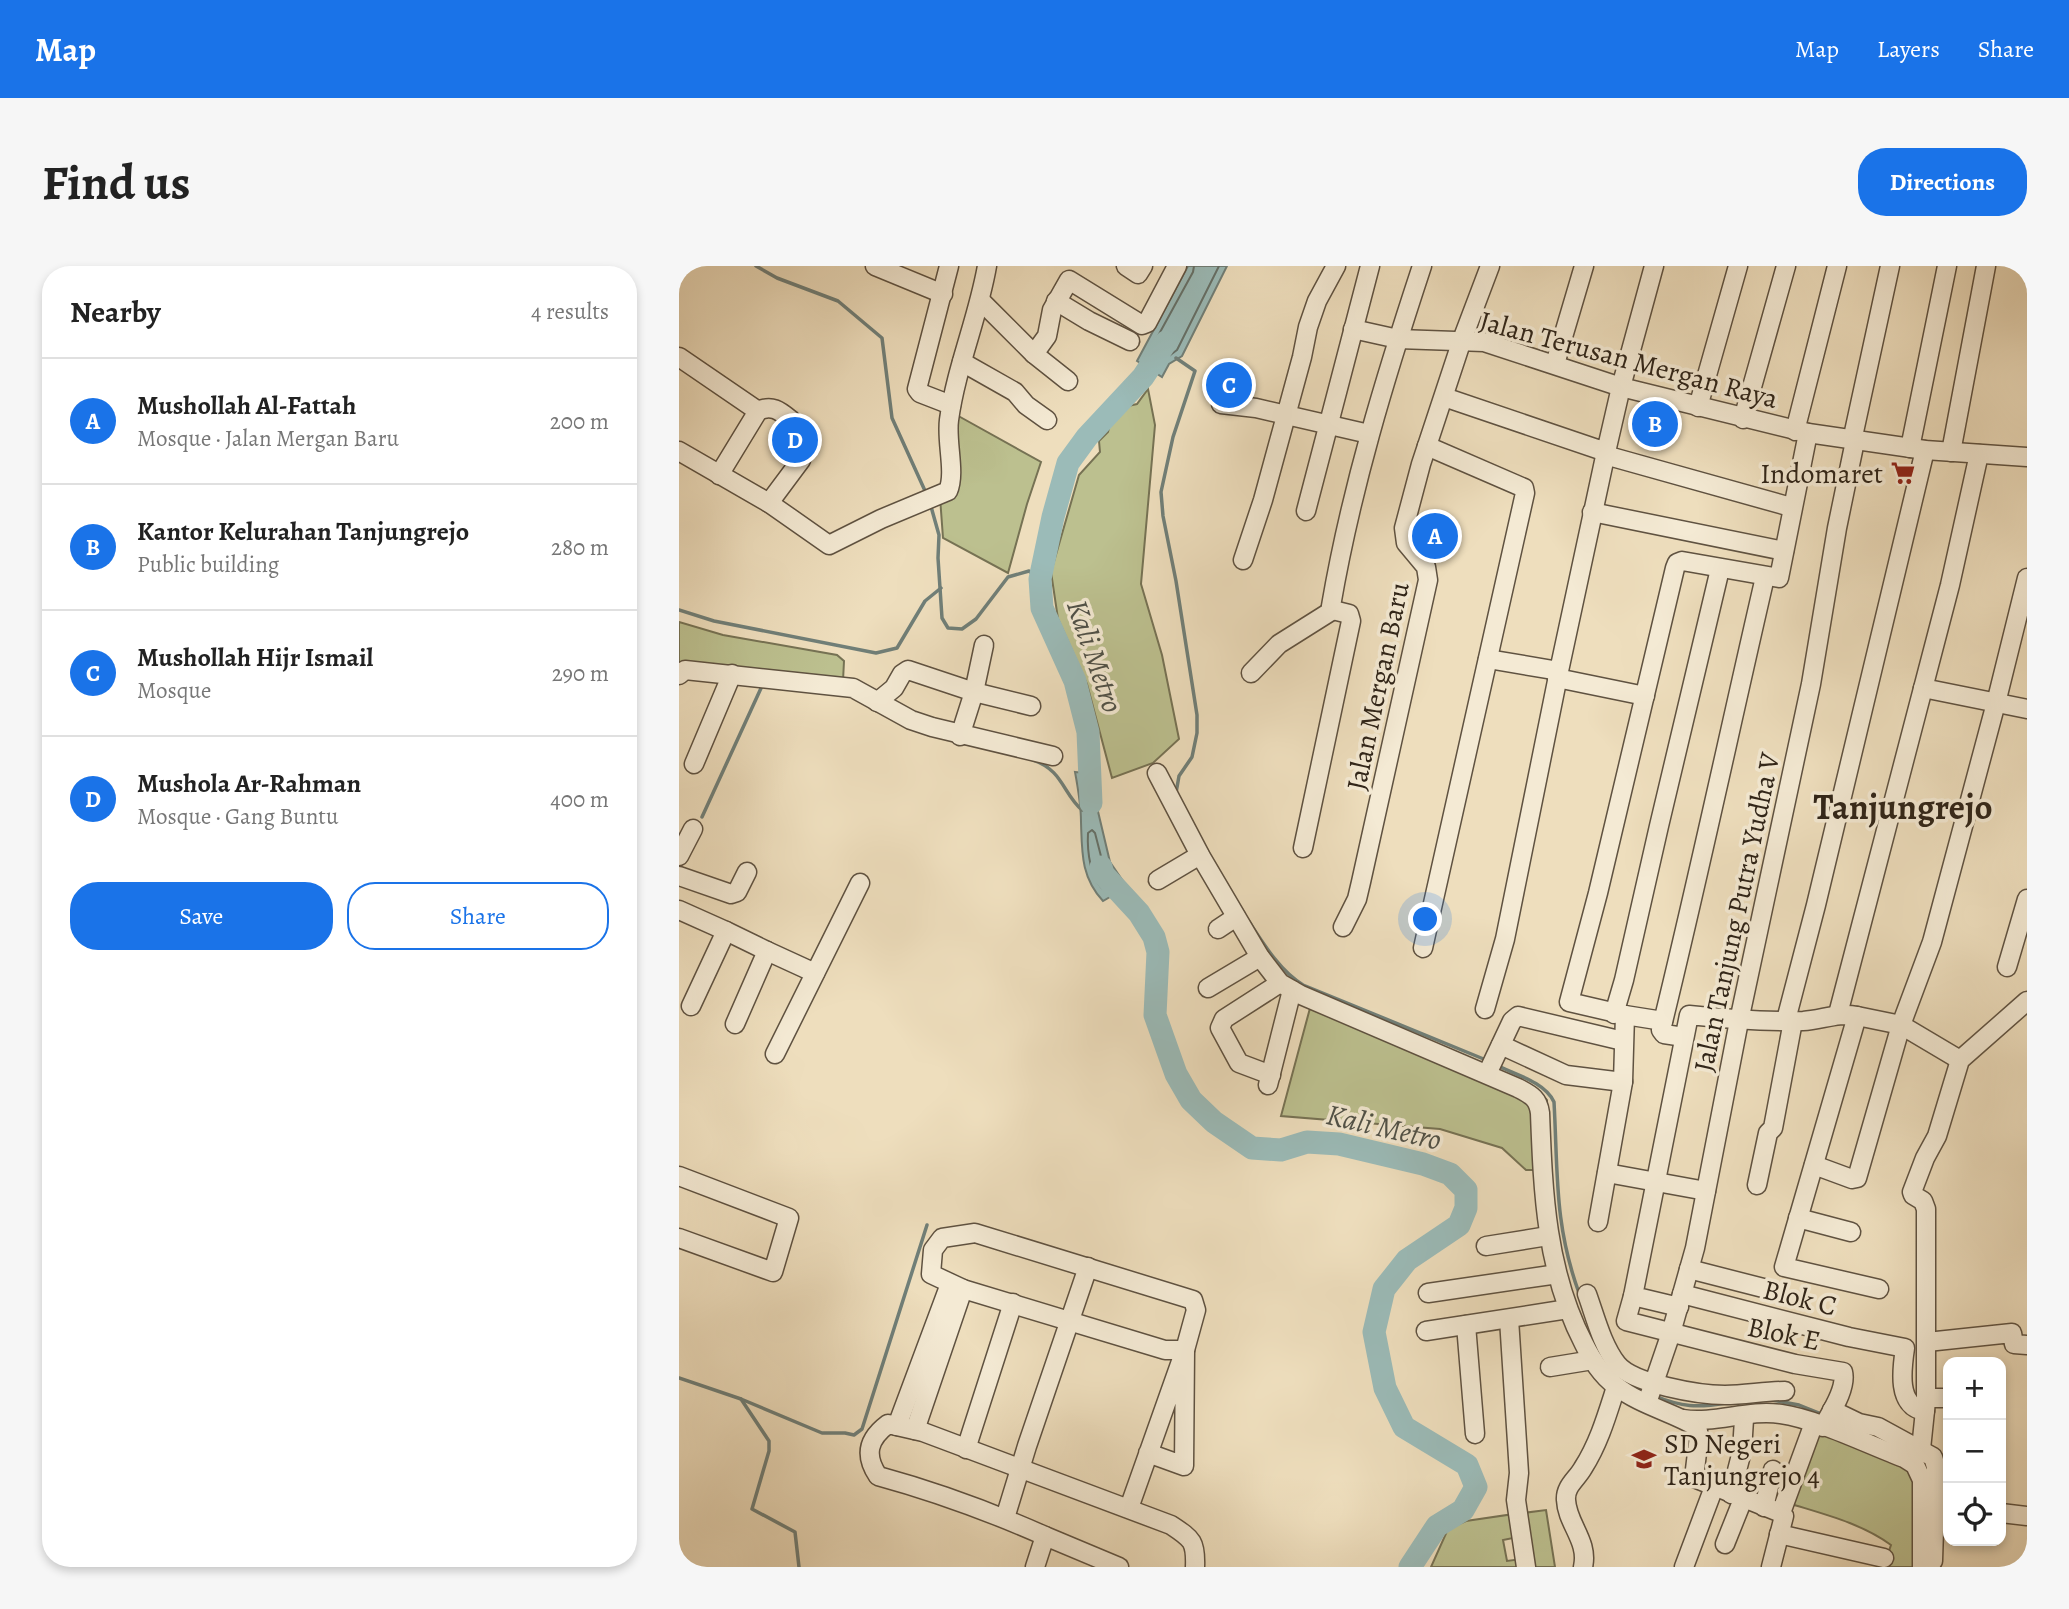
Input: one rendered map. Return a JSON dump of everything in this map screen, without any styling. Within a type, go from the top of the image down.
[{"type":"street","points":[[875,266],[943,294]]},
{"type":"street","points":[[949,266],[917,389],[920,393],[951,405]]},
{"type":"street","points":[[679,451],[769,503],[829,545],[943,493],[950,488],[947,438],[951,405],[980,300],[986,266]]},
{"type":"street","points":[[1126,266],[1138,274],[1143,266]]},
{"type":"street","points":[[1243,560],[1287,414],[1308,327],[1317,301],[1336,266]]},
{"type":"street","points":[[1306,511],[1370,266]]},
{"type":"street","points":[[1333,610],[1331,606],[1345,529],[1369,434],[1422,266]]},
{"type":"street","name":"Jalan Mergan Baru","points":[[1343,928],[1357,899],[1361,883],[1428,580],[1426,567],[1410,549],[1404,532],[1427,446],[1490,266]]},
{"type":"street","points":[[1555,364],[1584,266]]},
{"type":"street","points":[[1485,1009],[1505,939],[1592,512],[1621,387],[1654,266]]},
{"type":"street","points":[[1698,407],[1738,266]]},
{"type":"street","points":[[1743,419],[1786,266]]},
{"type":"street","points":[[1663,1021],[1569,1002],[1598,893],[1675,565],[1682,561],[1779,578],[1801,432],[1836,266]]},
{"type":"street","name":"Jalan Tanjung Putra Yudha V","points":[[1651,1394],[1681,1300],[1706,1191],[1739,1021],[1811,684],[1837,528],[1890,266]]},
{"type":"street","points":[[1757,1185],[1768,1133],[1773,1128],[1790,1020],[1919,451],[1947,266]]},
{"type":"street","points":[[1951,452],[1986,266]]},
{"type":"street","points":[[1034,354],[1047,336],[1052,310],[1069,280],[1142,325],[1147,323],[1169,269]]},
{"type":"street","points":[[980,300],[1034,354],[1068,381]]},
{"type":"street","points":[[1056,301],[1130,341]]},
{"type":"street","name":"Jalan Terusan Mergan Raya","points":[[1353,329],[1398,339],[1484,342],[1621,387],[1801,432],[1978,458],[2027,457]]},
{"type":"street","points":[[679,358],[758,411]]},
{"type":"street","points":[[962,362],[1015,392],[1026,405],[1047,420]]},
{"type":"street","points":[[1444,397],[1606,453],[1791,507]]},
{"type":"street","points":[[1221,404],[1243,405],[1369,434]]},
{"type":"street","points":[[719,475],[758,411],[772,407],[791,420]]},
{"type":"street","points":[[1423,948],[1525,493],[1524,488],[1427,446]]},
{"type":"street","points":[[1838,1014],[1950,585],[1978,458]]},
{"type":"street","points":[[769,503],[801,460]]},
{"type":"street","points":[[1592,512],[1784,551]]},
{"type":"street","points":[[1598,1222],[1623,1082],[1620,1014],[1625,980],[1658,826],[1720,569]]},
{"type":"street","points":[[1684,1037],[1662,1034],[1663,1021],[1765,577]]},
{"type":"street","points":[[1814,1165],[1851,1179],[1856,1179],[1858,1175],[1901,1025],[1932,943],[2027,578]]},
{"type":"street","points":[[1251,673],[1279,644],[1333,610],[1349,614],[1352,621],[1303,848]]},
{"type":"street","points":[[960,736],[974,692],[984,645]]},
{"type":"street","points":[[1488,659],[1645,696]]},
{"type":"street","points":[[679,675],[685,670],[853,688],[911,720],[960,736],[1053,756]]},
{"type":"street","points":[[877,702],[894,688],[906,670],[974,692],[1031,706]]},
{"type":"street","points":[[694,764],[732,674]]},
{"type":"street","points":[[1923,688],[2027,709]]},
{"type":"street","points":[[1157,773],[1200,855],[1260,957],[1286,986],[1493,1062],[1623,1082]]},
{"type":"street","points":[[679,856],[693,830]]},
{"type":"street","points":[[1158,880],[1200,855]]},
{"type":"street","points":[[679,876],[730,894],[737,892],[747,872]]},
{"type":"street","points":[[775,1054],[860,883]]},
{"type":"street","points":[[2007,967],[2027,899]]},
{"type":"street","points":[[681,916],[726,932],[815,973]]},
{"type":"street","points":[[1217,929],[1236,917]]},
{"type":"street","points":[[691,1006],[726,932]]},
{"type":"street","points":[[735,1024],[767,951]]},
{"type":"street","points":[[1208,988],[1260,957]]},
{"type":"street","points":[[1286,986],[1269,1081],[1238,1063],[1220,1028],[1224,1020],[1286,986]]},
{"type":"street","points":[[1921,1449],[1927,1342],[1926,1209],[1923,1201],[1912,1192],[1937,1136],[1961,1060],[2027,1001]]},
{"type":"street","points":[[1671,1333],[1626,1321],[1689,1015],[1739,1021],[1808,1021],[1838,1014],[1857,1016],[1901,1025],[1961,1060]]},
{"type":"street","points":[[1493,1062],[1512,1021],[1518,1016],[1623,1041]]},
{"type":"street","points":[[1766,1316],[1784,1266],[1857,1016]]},
{"type":"street","points":[[1493,1062],[1539,1103],[1542,1187],[1551,1275],[1563,1310],[1602,1374],[1616,1387],[1651,1394],[1724,1395],[1785,1391]]},
{"type":"street","points":[[1607,1173],[1706,1191]]},
{"type":"street","points":[[679,1176],[789,1218],[773,1272],[679,1238]]},
{"type":"street","points":[[1798,1218],[1851,1232]]},
{"type":"street","points":[[1129,1508],[1185,1350],[1196,1310],[1193,1300],[975,1233],[942,1238],[933,1250],[930,1274],[956,1286],[1165,1350],[1185,1350]]},
{"type":"street","points":[[1486,1246],[1546,1237]]},
{"type":"street","points":[[1546,1237],[1561,1292],[1563,1310]]},
{"type":"street","points":[[1784,1266],[1879,1289]]},
{"type":"street","points":[[1005,1518],[1088,1267]]},
{"type":"street","points":[[1689,1269],[1775,1291]]},
{"type":"street","points":[[1428,1293],[1551,1275]]},
{"type":"street","points":[[906,1428],[956,1286]]},
{"type":"street","points":[[1587,1294],[1601,1333],[1618,1366],[1632,1375],[1677,1417],[1697,1427],[1699,1436],[1694,1478],[1784,1516],[1771,1567]]},
{"type":"street","name":"Blok C","points":[[1633,1296],[1681,1300],[1766,1316],[1905,1348],[1902,1373],[1904,1391],[1909,1402],[1918,1410],[1925,1404]]},
{"type":"street","points":[[966,1449],[1013,1303]]},
{"type":"street","points":[[1426,1331],[1563,1310]]},
{"type":"street","points":[[1509,1319],[1519,1473],[1516,1500],[1526,1567]]},
{"type":"street","points":[[1466,1325],[1475,1434]]},
{"type":"street","name":"Blok E","points":[[1671,1333],[1795,1364],[1843,1372],[1845,1377],[1825,1419]]},
{"type":"street","points":[[1927,1342],[2013,1333],[2014,1344],[2027,1346]]},
{"type":"street","points":[[1148,1453],[1184,1466],[1185,1350]]},
{"type":"street","points":[[1551,1367],[1593,1360]]},
{"type":"street","points":[[1583,1567],[1586,1555],[1566,1502],[1568,1488],[1583,1469],[1599,1436],[1616,1387]]},
{"type":"street","points":[[1925,1404],[1943,1399]]},
{"type":"street","points":[[1677,1417],[1699,1420],[1763,1413],[1859,1423],[1878,1427],[1921,1449],[1933,1457],[1928,1476],[1922,1567]]},
{"type":"street","points":[[1725,1545],[1729,1493],[1742,1451],[1744,1419]]},
{"type":"street","points":[[1825,1419],[1904,1458],[1928,1476],[1933,1567]]},
{"type":"street","points":[[1772,1510],[1825,1419]]},
{"type":"street","points":[[1119,1567],[1005,1518],[878,1476],[870,1465],[870,1451],[875,1434],[888,1424],[906,1428],[1021,1467],[1171,1525],[1189,1538],[1196,1547],[1195,1567]]},
{"type":"street","points":[[1772,1510],[1773,1470]]},
{"type":"street","points":[[1684,1567],[1729,1493]]},
{"type":"street","points":[[2006,1514],[2027,1516]]},
{"type":"street","points":[[1779,1535],[1884,1558]]},
{"type":"street","points":[[1035,1567],[1045,1536]]},
{"type":"green space","points":[[1148,389],[1155,425],[1141,584],[1162,655],[1179,739],[1153,763],[1112,778],[1087,684],[1058,619],[1051,572],[1079,475],[1100,452],[1099,441],[1108,432],[1114,409],[1137,404]]},
{"type":"green space","points":[[953,413],[1041,462],[1008,573],[943,538],[940,497]]},
{"type":"green space","points":[[679,622],[723,635],[837,655],[844,661],[843,681],[679,668]]},
{"type":"green space","points":[[1313,997],[1541,1093],[1547,1100],[1546,1170],[1526,1170],[1502,1148],[1440,1129],[1281,1116]]},
{"type":"green space","points":[[1815,1429],[1898,1461],[1916,1477],[1918,1567],[1883,1567],[1891,1545],[1854,1525],[1788,1503]]},
{"type":"green space","points":[[1546,1510],[1555,1567],[1431,1567],[1448,1529],[1466,1521],[1514,1514],[1518,1537],[1503,1540],[1507,1561],[1530,1558],[1523,1513]]},
{"type":"water","points":[[1188,266],[1227,266],[1182,356],[1169,364],[1162,377],[1137,361]]},
{"type":"water","points":[[1075,772],[1095,774],[1096,803],[1110,862],[1127,887],[1103,901],[1090,883],[1084,864]]},
{"type":"waterway","points":[[756,266],[777,278],[838,301],[882,338],[892,418],[926,493]]},
{"type":"waterway","name":"Kali Metro","points":[[1091,803],[1088,732],[1075,681],[1042,608],[1040,579],[1068,463],[1087,437],[1143,377],[1166,342]]},
{"type":"waterway","points":[[1176,358],[1195,371],[1173,437],[1161,492],[1197,715],[1197,733],[1192,757],[1179,776],[1176,793]]},
{"type":"waterway","points":[[930,503],[939,535],[942,618],[948,628],[962,629],[976,619],[1008,577],[1029,571],[1040,579]]},
{"type":"waterway","points":[[679,610],[714,621],[876,653],[897,648],[925,601],[941,588]]},
{"type":"waterway","points":[[702,817],[762,686]]},
{"type":"waterway","points":[[1033,760],[1043,764],[1057,776],[1082,810]]},
{"type":"waterway","name":"Kali Metro","points":[[1101,867],[1103,874],[1139,913],[1154,937],[1158,952],[1155,1015],[1176,1074],[1191,1100],[1214,1122],[1252,1148],[1281,1150],[1307,1142],[1339,1144],[1423,1164],[1450,1174],[1466,1190],[1466,1208],[1459,1225],[1407,1260],[1384,1289],[1374,1332],[1385,1388],[1404,1427],[1467,1465],[1476,1487],[1463,1510],[1437,1526],[1410,1567]]},
{"type":"waterway","points":[[1248,920],[1279,964],[1303,985],[1486,1060]]},
{"type":"waterway","points":[[1496,1065],[1544,1089],[1554,1102],[1561,1221],[1579,1293]]},
{"type":"waterway","points":[[741,1399],[822,1433],[854,1435],[862,1429],[927,1225]]},
{"type":"waterway","points":[[679,1378],[741,1399],[769,1441],[769,1451],[752,1509],[795,1532],[799,1567]]},
{"type":"waterway","points":[[1624,1380],[1645,1392]]},
{"type":"waterway","points":[[1655,1396],[1690,1406],[1726,1403]]},
{"type":"waterway","points":[[1772,1400],[1799,1405],[1824,1415]]},
{"type":"waterway","points":[[1867,1433],[1883,1439]]},
{"type":"place","name":"Mushollah Hijr Ismail","points":[[1229,385]]},
{"type":"place","name":"Kantor Kelurahan Tanjungrejo","points":[[1655,424]]},
{"type":"place","name":"Mushola Ar-Rahman","points":[[795,440]]},
{"type":"place","name":"Indomaret","points":[[1903,473]]},
{"type":"place","name":"Mushollah Al-Fattah","points":[[1435,536]]},
{"type":"place","name":"SD Negeri Tanjungrejo 4","points":[[1644,1459]]},
{"type":"district","name":"Tanjungrejo","points":[[1903,807]]}]
